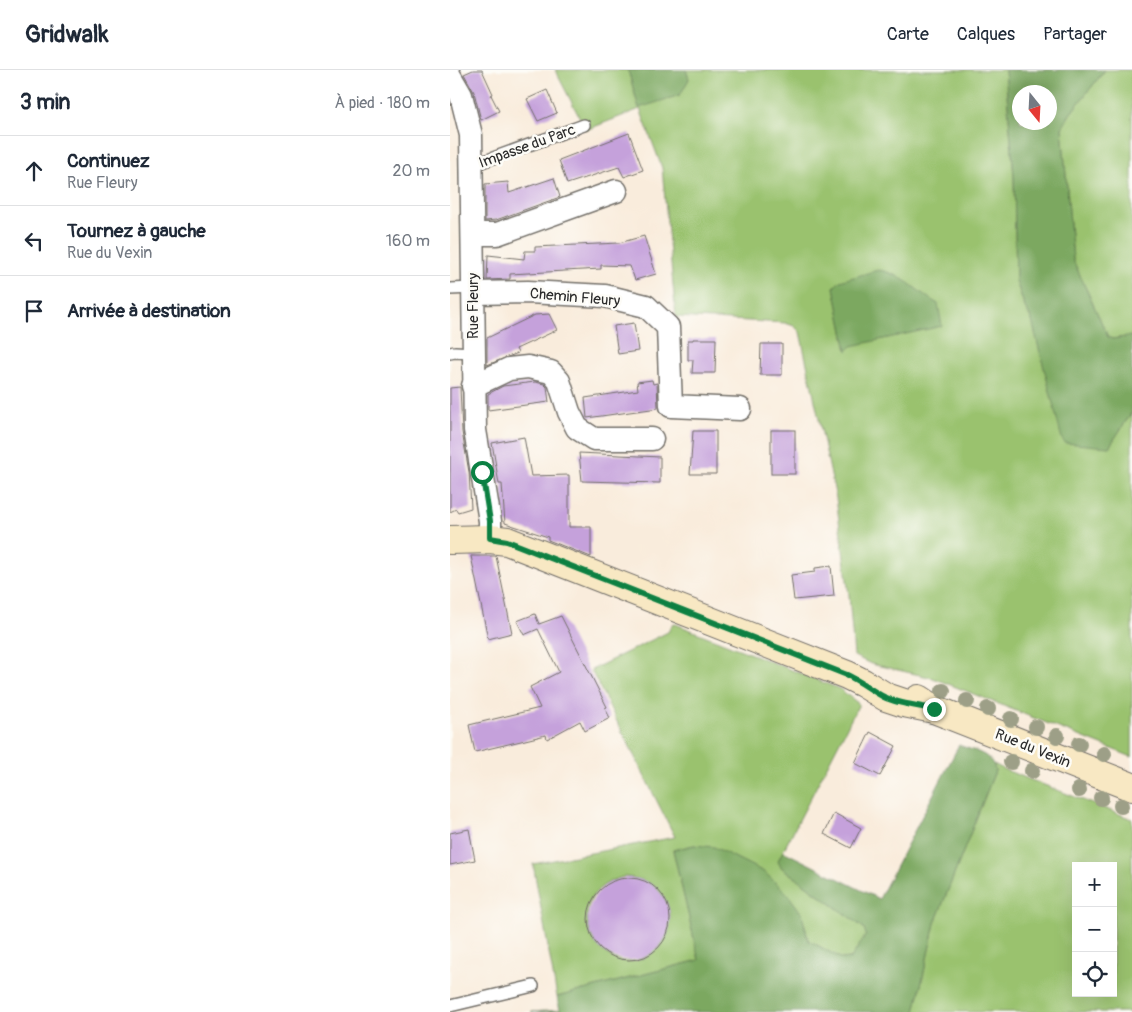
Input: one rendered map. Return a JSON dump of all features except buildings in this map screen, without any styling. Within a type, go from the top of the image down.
[{"type":"street","name":"Rue Fleury","points":[[450,76],[461,95],[471,135],[475,430],[490,521],[490,538]]},
{"type":"street","points":[[473,234],[497,234],[616,191]]},
{"type":"street","name":"Chemin Fleury","points":[[474,290],[604,296],[646,306],[668,327],[671,406],[740,409]]},
{"type":"street","points":[[473,386],[508,369],[528,368],[551,372],[559,381],[568,412],[577,428],[594,439],[652,439]]},
{"type":"street","name":"Rue du Vexin","points":[[450,540],[490,538],[507,541],[847,675],[886,697],[934,709],[1132,787]]},
{"type":"lane","name":"Impasse du Parc","points":[[471,166],[584,125]]},
{"type":"lane","points":[[450,289],[474,290]]},
{"type":"lane","points":[[450,354],[455,352],[473,353]]},
{"type":"lane","points":[[450,1006],[534,986]]},
{"type":"green space","points":[[555,70],[628,70],[639,108],[689,79],[686,70],[1005,70],[1014,176],[1016,281],[1026,310],[1109,447],[1132,412],[1132,757],[933,678],[871,664],[854,656],[849,595],[836,498],[800,332],[794,326],[785,323],[676,317],[662,168],[640,109],[586,130]],"holes":[[[834,287],[928,299],[937,304],[851,346],[847,350]]]},
{"type":"green space","points":[[628,70],[686,70],[689,79],[680,95],[639,108]]},
{"type":"green space","points":[[1005,70],[1105,70],[1070,114],[1062,128],[1073,260],[1108,337],[1112,339],[1132,336],[1132,412],[1109,447],[1065,443],[1062,439],[1031,317],[1026,310],[1016,281],[1014,176]]},
{"type":"green space","points":[[1105,70],[1132,70],[1132,336],[1112,339],[1108,337],[1073,260],[1062,128],[1070,114]]},
{"type":"green space","points":[[878,270],[895,275],[938,304],[942,326],[852,346],[847,351],[834,287],[840,281]]},
{"type":"green space","points":[[673,623],[840,689],[859,704],[778,861],[781,867],[864,928],[867,935],[851,958],[842,959],[808,940],[805,925],[694,845],[673,850],[699,960],[557,997],[533,864],[675,837],[591,670],[668,632]],"holes":[[[624,877],[647,882],[663,896],[669,911],[669,926],[664,941],[657,949],[638,960],[619,960],[604,952],[592,937],[587,920],[590,902],[601,887]]]},
{"type":"green space","points":[[959,745],[986,756],[995,771],[935,923],[915,1012],[531,1012],[560,1010],[557,997],[699,960],[673,850],[694,845],[714,847],[764,872],[787,893],[802,914],[808,940],[842,959],[851,958],[866,935],[864,928],[781,867],[778,861],[783,851],[879,899]]},
{"type":"green space","points":[[994,764],[1132,819],[1132,1012],[915,1012],[935,923],[995,771]]},
{"type":"route","points":[[482,472],[490,521],[490,538],[507,541],[847,675],[896,701],[934,709]]}]
